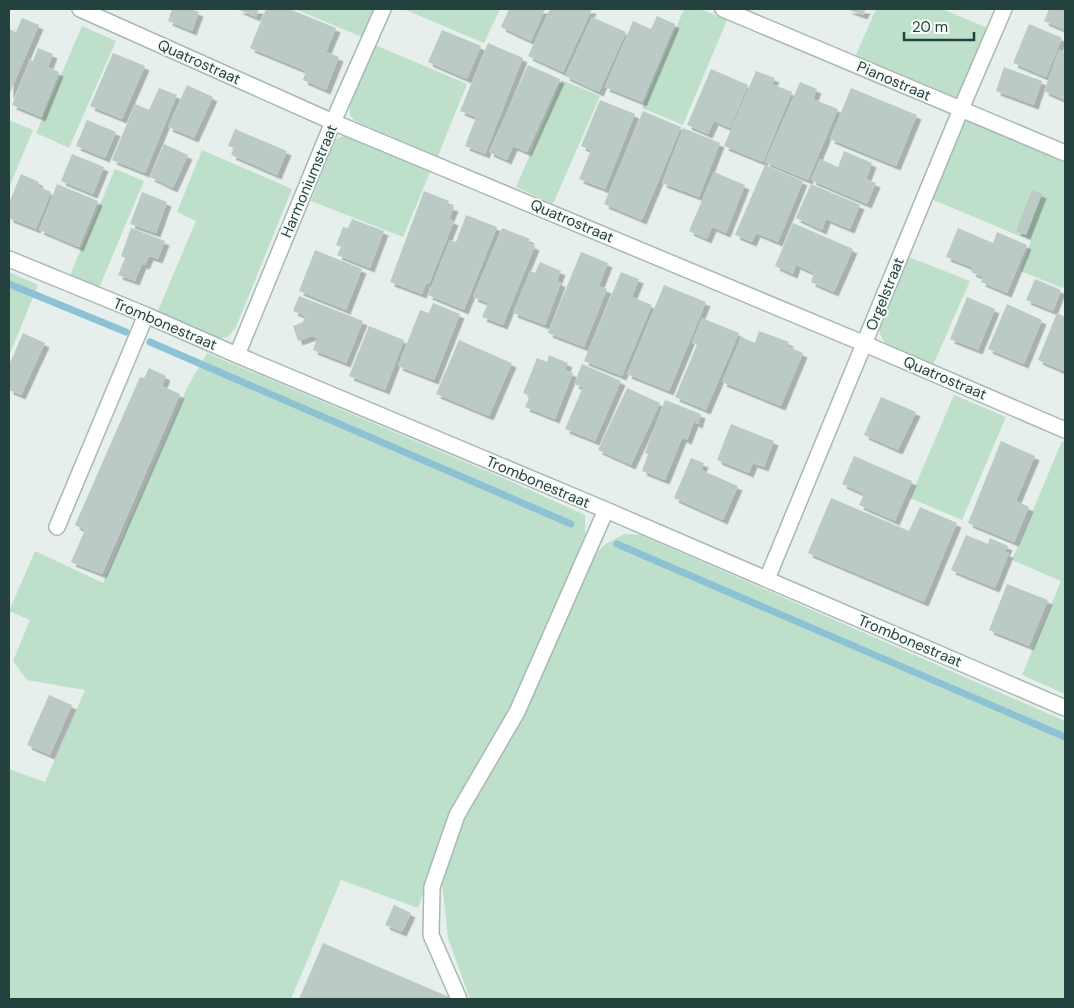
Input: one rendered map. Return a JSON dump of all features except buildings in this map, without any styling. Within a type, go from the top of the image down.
[{"type":"street","name":"Quatrostraat","points":[[80,9],[334,122],[865,344],[1065,430]]},
{"type":"street","name":"Harmoniumstraat","points":[[237,355],[383,9]]},
{"type":"street","name":"Pianostraat","points":[[723,9],[1065,153]]},
{"type":"street","name":"Orgelstraat","points":[[767,579],[1004,9]]},
{"type":"street","name":"Trombonestraat","points":[[9,259],[606,510],[1065,708]]},
{"type":"street","points":[[57,527],[146,316]]},
{"type":"street","points":[[459,999],[431,935],[432,888],[457,815],[517,712],[606,510]]},
{"type":"green space","points":[[295,9],[374,9],[362,37]]},
{"type":"green space","points":[[403,9],[500,9],[484,43]]},
{"type":"green space","points":[[684,9],[700,9],[727,20],[683,125],[642,108]]},
{"type":"green space","points":[[876,9],[942,9],[990,29],[960,93],[956,97],[946,96],[855,57]]},
{"type":"green space","points":[[82,26],[116,41],[69,148],[36,133]]},
{"type":"green space","points":[[375,45],[467,84],[438,156],[364,125],[351,116],[350,106]]},
{"type":"green space","points":[[562,80],[600,96],[553,204],[516,187]]},
{"type":"green space","points":[[9,120],[33,130],[9,188]]},
{"type":"green space","points":[[971,121],[1065,158],[1065,283],[1063,288],[1020,271],[1031,241],[931,199],[960,127],[964,122]]},
{"type":"green space","points":[[345,136],[431,170],[403,237],[311,201],[335,140]]},
{"type":"green space","points":[[202,150],[292,189],[236,327],[228,337],[217,338],[157,313],[196,221],[177,212]]},
{"type":"green space","points":[[115,169],[144,181],[99,288],[70,275]]},
{"type":"green space","points":[[909,257],[970,281],[933,365],[889,347],[879,331]]},
{"type":"green space","points":[[9,272],[38,285],[9,356]]},
{"type":"green space","points":[[207,353],[510,481],[585,515],[585,543],[513,707],[453,809],[418,908],[341,880],[291,999],[9,999],[9,769],[45,782],[85,690],[27,680],[13,661],[30,620],[9,611],[35,551],[103,583],[188,386]]},
{"type":"green space","points":[[954,395],[1006,417],[962,520],[910,498]]},
{"type":"green space","points":[[1062,441],[1065,442],[1065,694],[1022,675],[1061,581],[1012,560]]},
{"type":"green space","points":[[624,534],[641,535],[1065,721],[1065,999],[470,999],[448,938],[442,883],[455,838],[468,808],[591,560],[604,545]]},
{"type":"waterway","points":[[9,284],[126,332]]},
{"type":"waterway","points":[[150,342],[571,524]]},
{"type":"waterway","points":[[617,544],[1065,737]]}]
